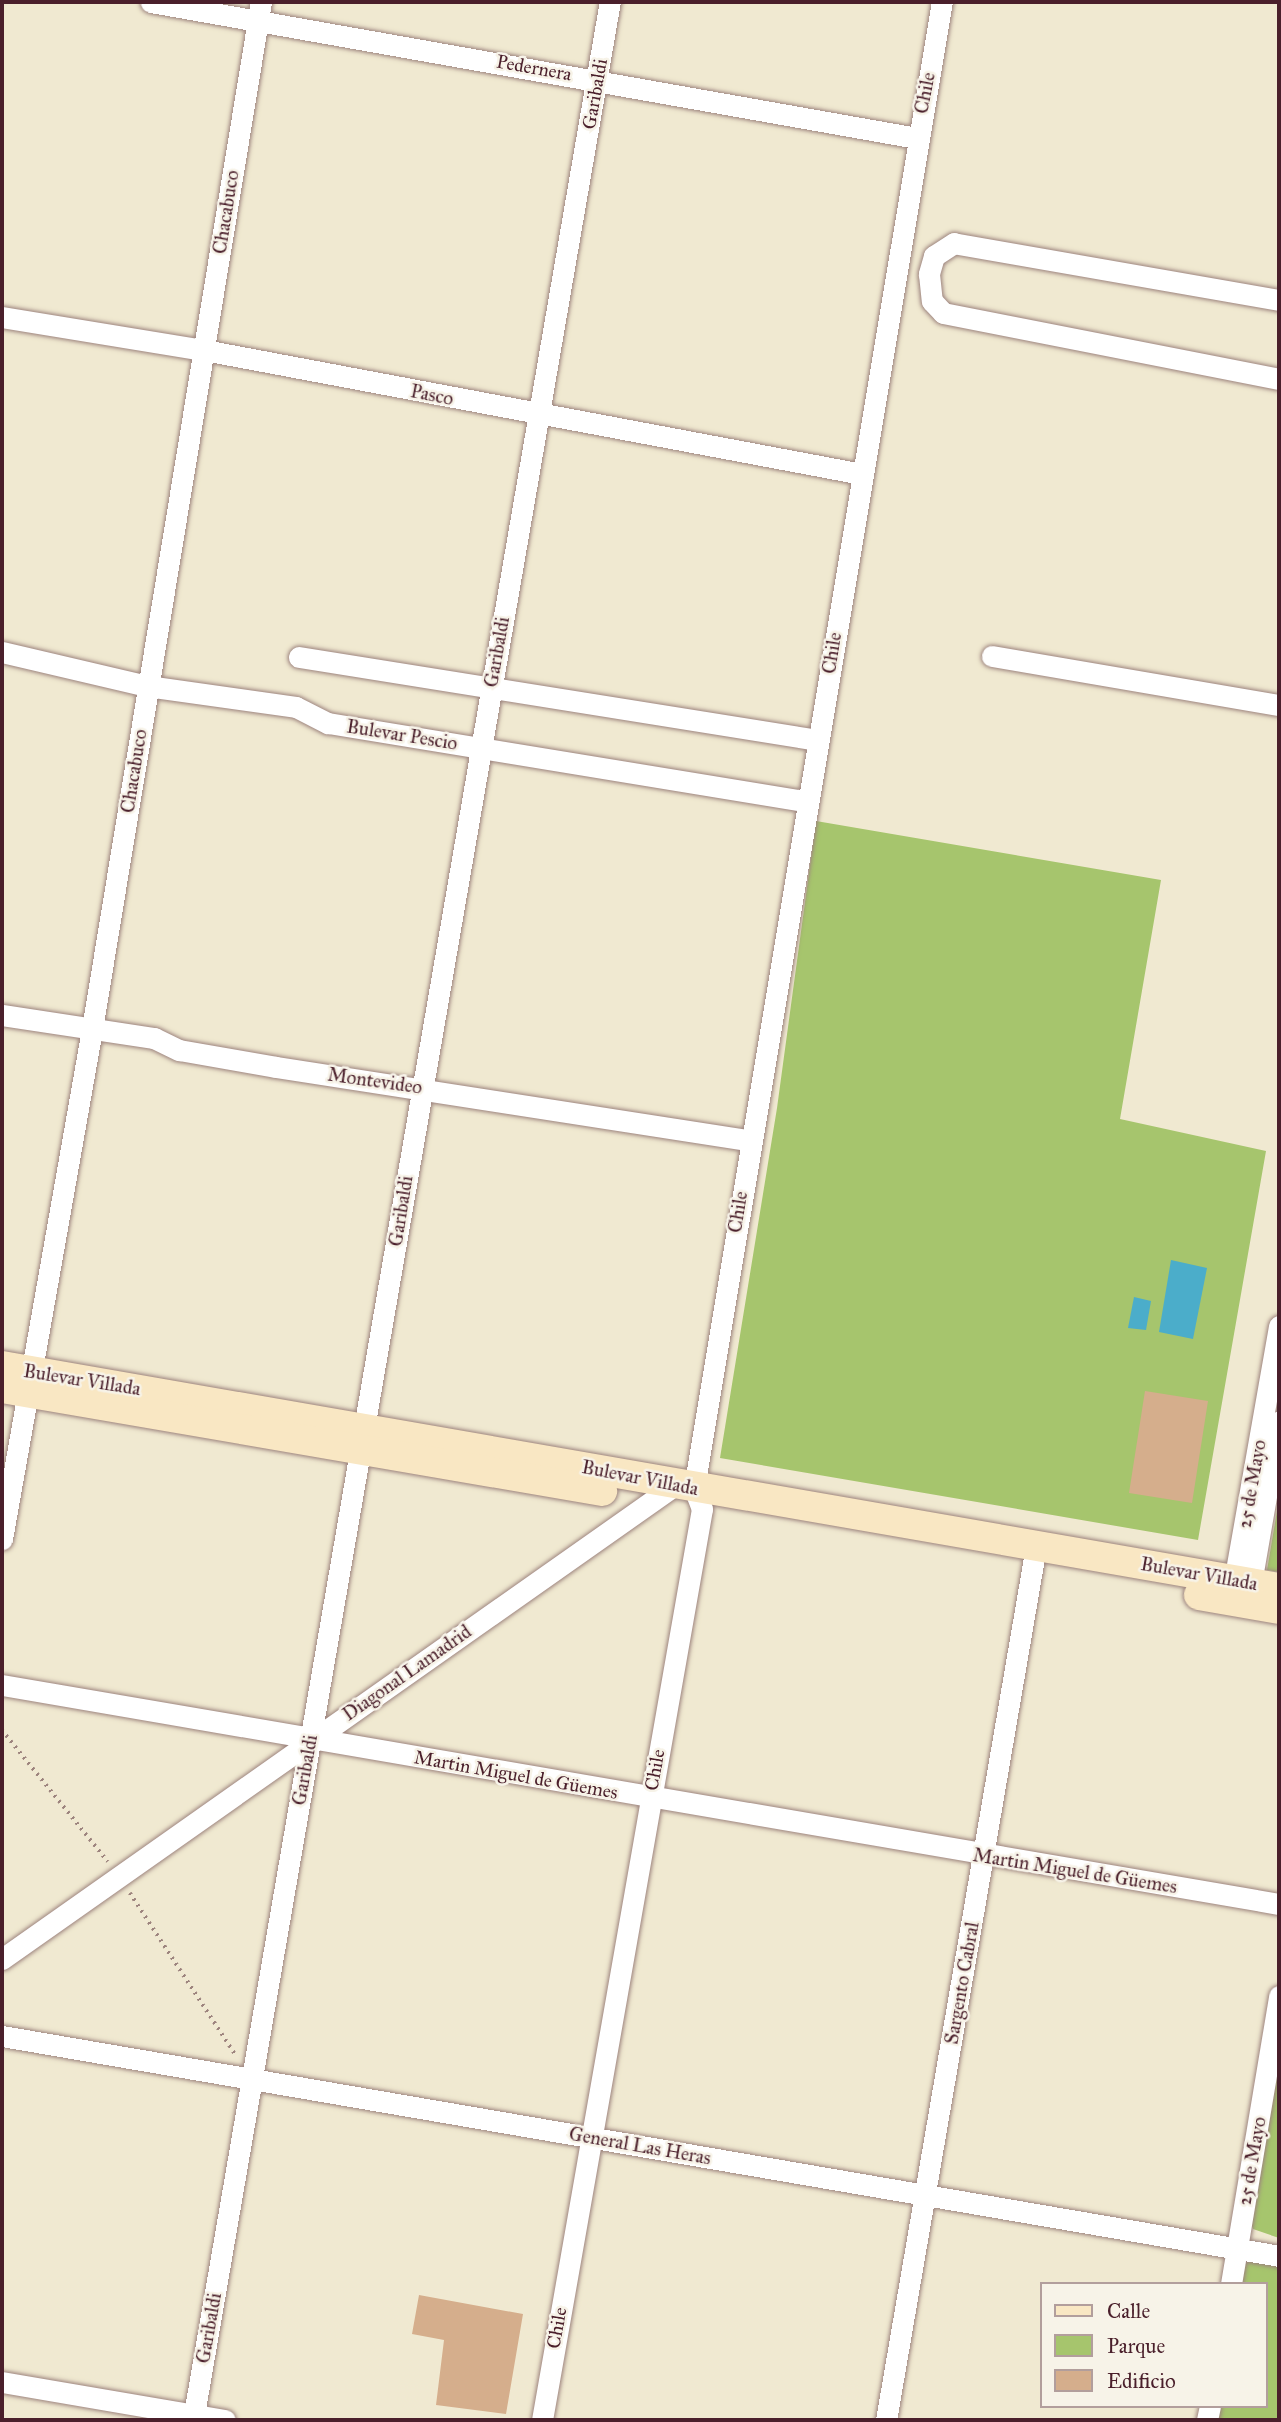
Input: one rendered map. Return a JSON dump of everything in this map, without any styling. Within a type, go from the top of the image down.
[{"type":"main road","name":"Bulevar Villada","points":[[16,1380],[363,1438],[681,1496],[1249,1591],[1279,1609]]},
{"type":"street","name":"Pedernera","points":[[151,2],[259,11],[597,79],[917,138]]},
{"type":"street","name":"Garibaldi","points":[[193,2418],[363,1438],[479,747],[610,2]]},
{"type":"street","name":"Chile","points":[[542,2420],[649,1798],[681,1496],[750,1140],[942,2]]},
{"type":"street","name":"Chacabuco","points":[[2,1539],[16,1380],[92,1029],[259,11]]},
{"type":"street","points":[[1279,300],[954,243],[934,256],[929,274],[932,301],[943,313],[1279,379]]},
{"type":"street","name":"Pasco","points":[[2,317],[204,350],[538,416],[862,474]]},
{"type":"street","name":"Bulevar Pescio","points":[[2,652],[147,686],[296,707],[328,723],[808,802]]},
{"type":"street","points":[[992,656],[1279,705]]},
{"type":"street","points":[[299,657],[818,740]]},
{"type":"street","name":"Montevideo","points":[[2,1015],[155,1038],[179,1050],[276,1067],[422,1087],[750,1140]]},
{"type":"street","name":"25 de Mayo","points":[[1249,1591],[1279,1326]]},
{"type":"street","name":"25 de Mayo","points":[[1249,1591],[1279,1422]]},
{"type":"street","name":"Diagonal Lamadrid","points":[[2,1959],[311,1739],[681,1496]]},
{"type":"street","name":"Sargento Cabral","points":[[886,2420],[1035,1556]]},
{"type":"street","name":"Martin Miguel de Güemes","points":[[2,1685],[984,1856],[1279,1904]]},
{"type":"street","name":"25 de Mayo","points":[[1231,2282],[1279,1996]]},
{"type":"street","name":"General Las Heras","points":[[2,2036],[1279,2256]]},
{"type":"street","points":[[2,2382],[193,2418],[225,2420]]},
{"type":"path","points":[[2,1730],[118,1875],[252,2079]]},
{"type":"green space","points":[[816,821],[1161,880],[1120,1119],[1266,1151],[1198,1540],[720,1458],[777,1108]]},
{"type":"green space","points":[[1279,1499],[1279,1572],[1267,1570]]},
{"type":"green space","points":[[1279,2030],[1279,2238],[1253,2229],[1247,2213]]},
{"type":"green space","points":[[1254,2257],[1279,2262],[1279,2420],[1212,2420],[1215,2408],[1267,2408],[1267,2282],[1237,2282],[1239,2268]]},
{"type":"water","points":[[1171,1260],[1207,1268],[1193,1339],[1159,1332]]},
{"type":"water","points":[[1134,1297],[1151,1301],[1146,1330],[1128,1328]]},
{"type":"building","points":[[1145,1391],[1208,1401],[1192,1503],[1129,1493]]},
{"type":"building","points":[[419,2295],[523,2314],[506,2414],[436,2405],[444,2340],[412,2334]]}]
